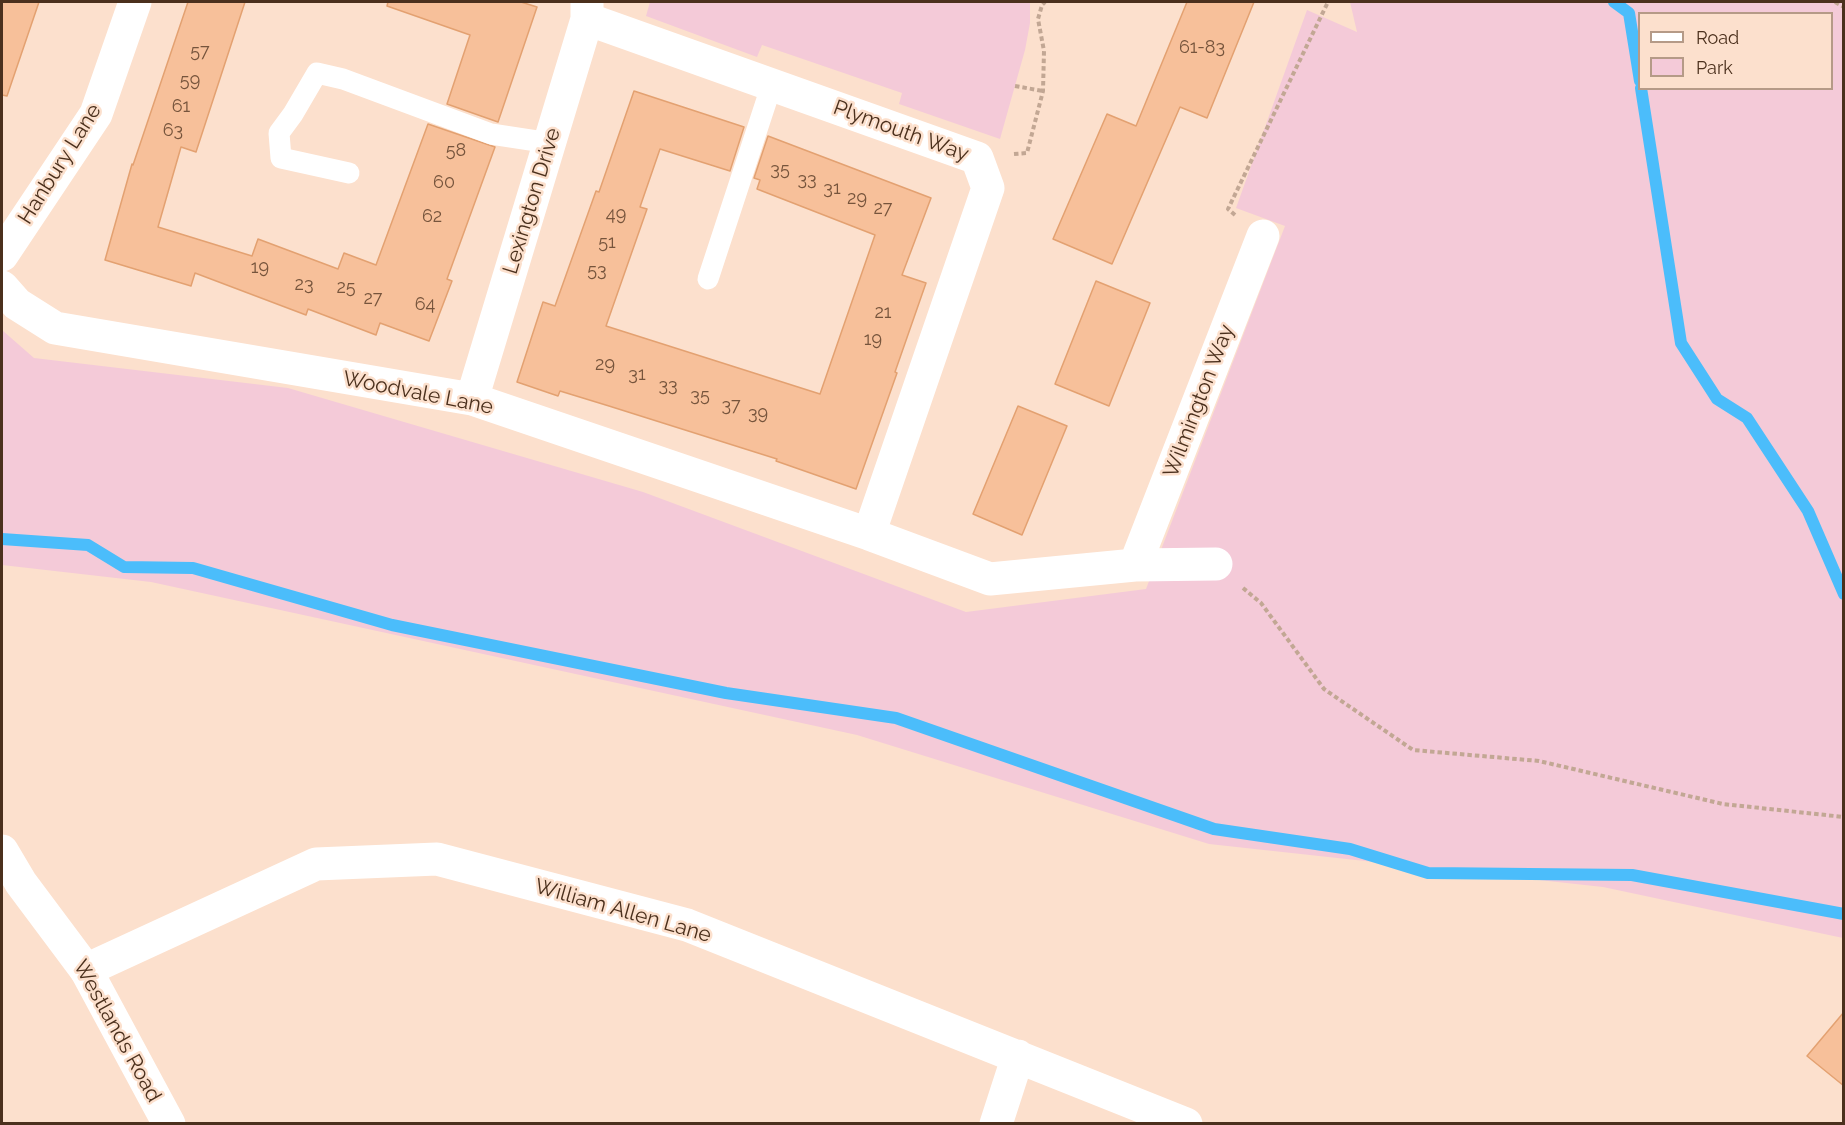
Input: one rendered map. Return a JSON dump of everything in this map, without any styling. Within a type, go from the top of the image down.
[{"type":"street","name":"Hanbury Lane","points":[[2,255],[96,114],[135,2]]},
{"type":"street","name":"Plymouth Way","points":[[587,10],[772,84],[977,158],[988,188],[869,534]]},
{"type":"street","name":"Lexington Drive","points":[[472,399],[550,143],[587,10]]},
{"type":"street","name":"Wilmington Way","points":[[1135,565],[1263,236]]},
{"type":"street","name":"Woodvale Lane","points":[[2,287],[17,304],[55,328],[472,399],[869,534]]},
{"type":"street","points":[[869,534],[990,579],[1135,565],[1216,564]]},
{"type":"street","name":"Westlands Road","points":[[2,851],[21,883],[87,970],[169,1124]]},
{"type":"street","name":"William Allen Lane","points":[[87,970],[316,864],[437,859],[687,925],[1186,1124]]},
{"type":"street","points":[[996,1124],[1018,1056]]},
{"type":"lane","points":[[349,173],[281,158],[279,133],[294,114],[316,73],[343,79],[491,134],[550,143]]},
{"type":"lane","points":[[708,279],[772,84]]},
{"type":"path","points":[[977,158],[1027,153],[1043,92],[1044,51],[1038,19],[1042,4],[1045,2]]},
{"type":"path","points":[[1263,236],[1228,209],[1328,2]]},
{"type":"path","points":[[1835,2],[1844,7]]},
{"type":"path","points":[[1015,86],[1043,92]]},
{"type":"path","points":[[1216,564],[1261,603],[1324,689],[1413,750],[1539,761],[1723,804],[1844,817]]},
{"type":"green space","points":[[650,2],[1030,2],[1030,23],[1025,50],[1000,139],[899,104],[902,93],[762,45],[757,57],[646,16]]},
{"type":"green space","points":[[1350,2],[1843,2],[1843,938],[1603,887],[1209,844],[857,735],[151,582],[2,565],[2,330],[34,358],[288,388],[643,492],[966,612],[1146,589],[1285,226],[1236,208],[1307,10],[1357,32]]},
{"type":"building","points":[[2,2],[39,2],[7,96],[2,95]]},
{"type":"building","points":[[188,2],[245,2],[196,152],[181,147],[158,227],[252,256],[258,239],[338,269],[344,253],[376,265],[428,124],[495,147],[447,279],[452,281],[429,341],[380,323],[376,335],[308,309],[306,315],[195,273],[191,286],[105,260],[132,164]]},
{"type":"building","points":[[388,2],[521,2],[537,7],[498,122],[447,104],[470,35],[387,6]]},
{"type":"building","points":[[1187,2],[1254,2],[1207,118],[1180,107],[1112,264],[1053,239],[1107,114],[1136,126]]},
{"type":"building","points":[[634,91],[744,127],[730,171],[660,149],[640,207],[647,209],[606,326],[820,394],[875,235],[757,189],[760,180],[754,178],[768,136],[931,198],[902,275],[926,283],[856,489],[776,461],[777,459],[560,391],[558,396],[517,382],[543,302],[555,306],[596,191],[599,192]]},
{"type":"building","points":[[1096,281],[1150,303],[1109,406],[1055,384]]},
{"type":"building","points":[[1018,406],[1067,426],[1022,535],[973,514]]},
{"type":"building","points":[[1844,1012],[1844,1086],[1807,1056]]},
{"type":"waterway","points":[[1614,2],[1629,13],[1638,69]]},
{"type":"waterway","points":[[1641,90],[1681,343],[1717,399],[1747,418],[1808,511],[1844,594]]},
{"type":"waterway","points":[[2,539],[88,545],[124,567],[193,568],[392,625],[726,693],[896,718],[1214,829],[1350,849],[1428,873],[1632,875],[1844,914]]}]
